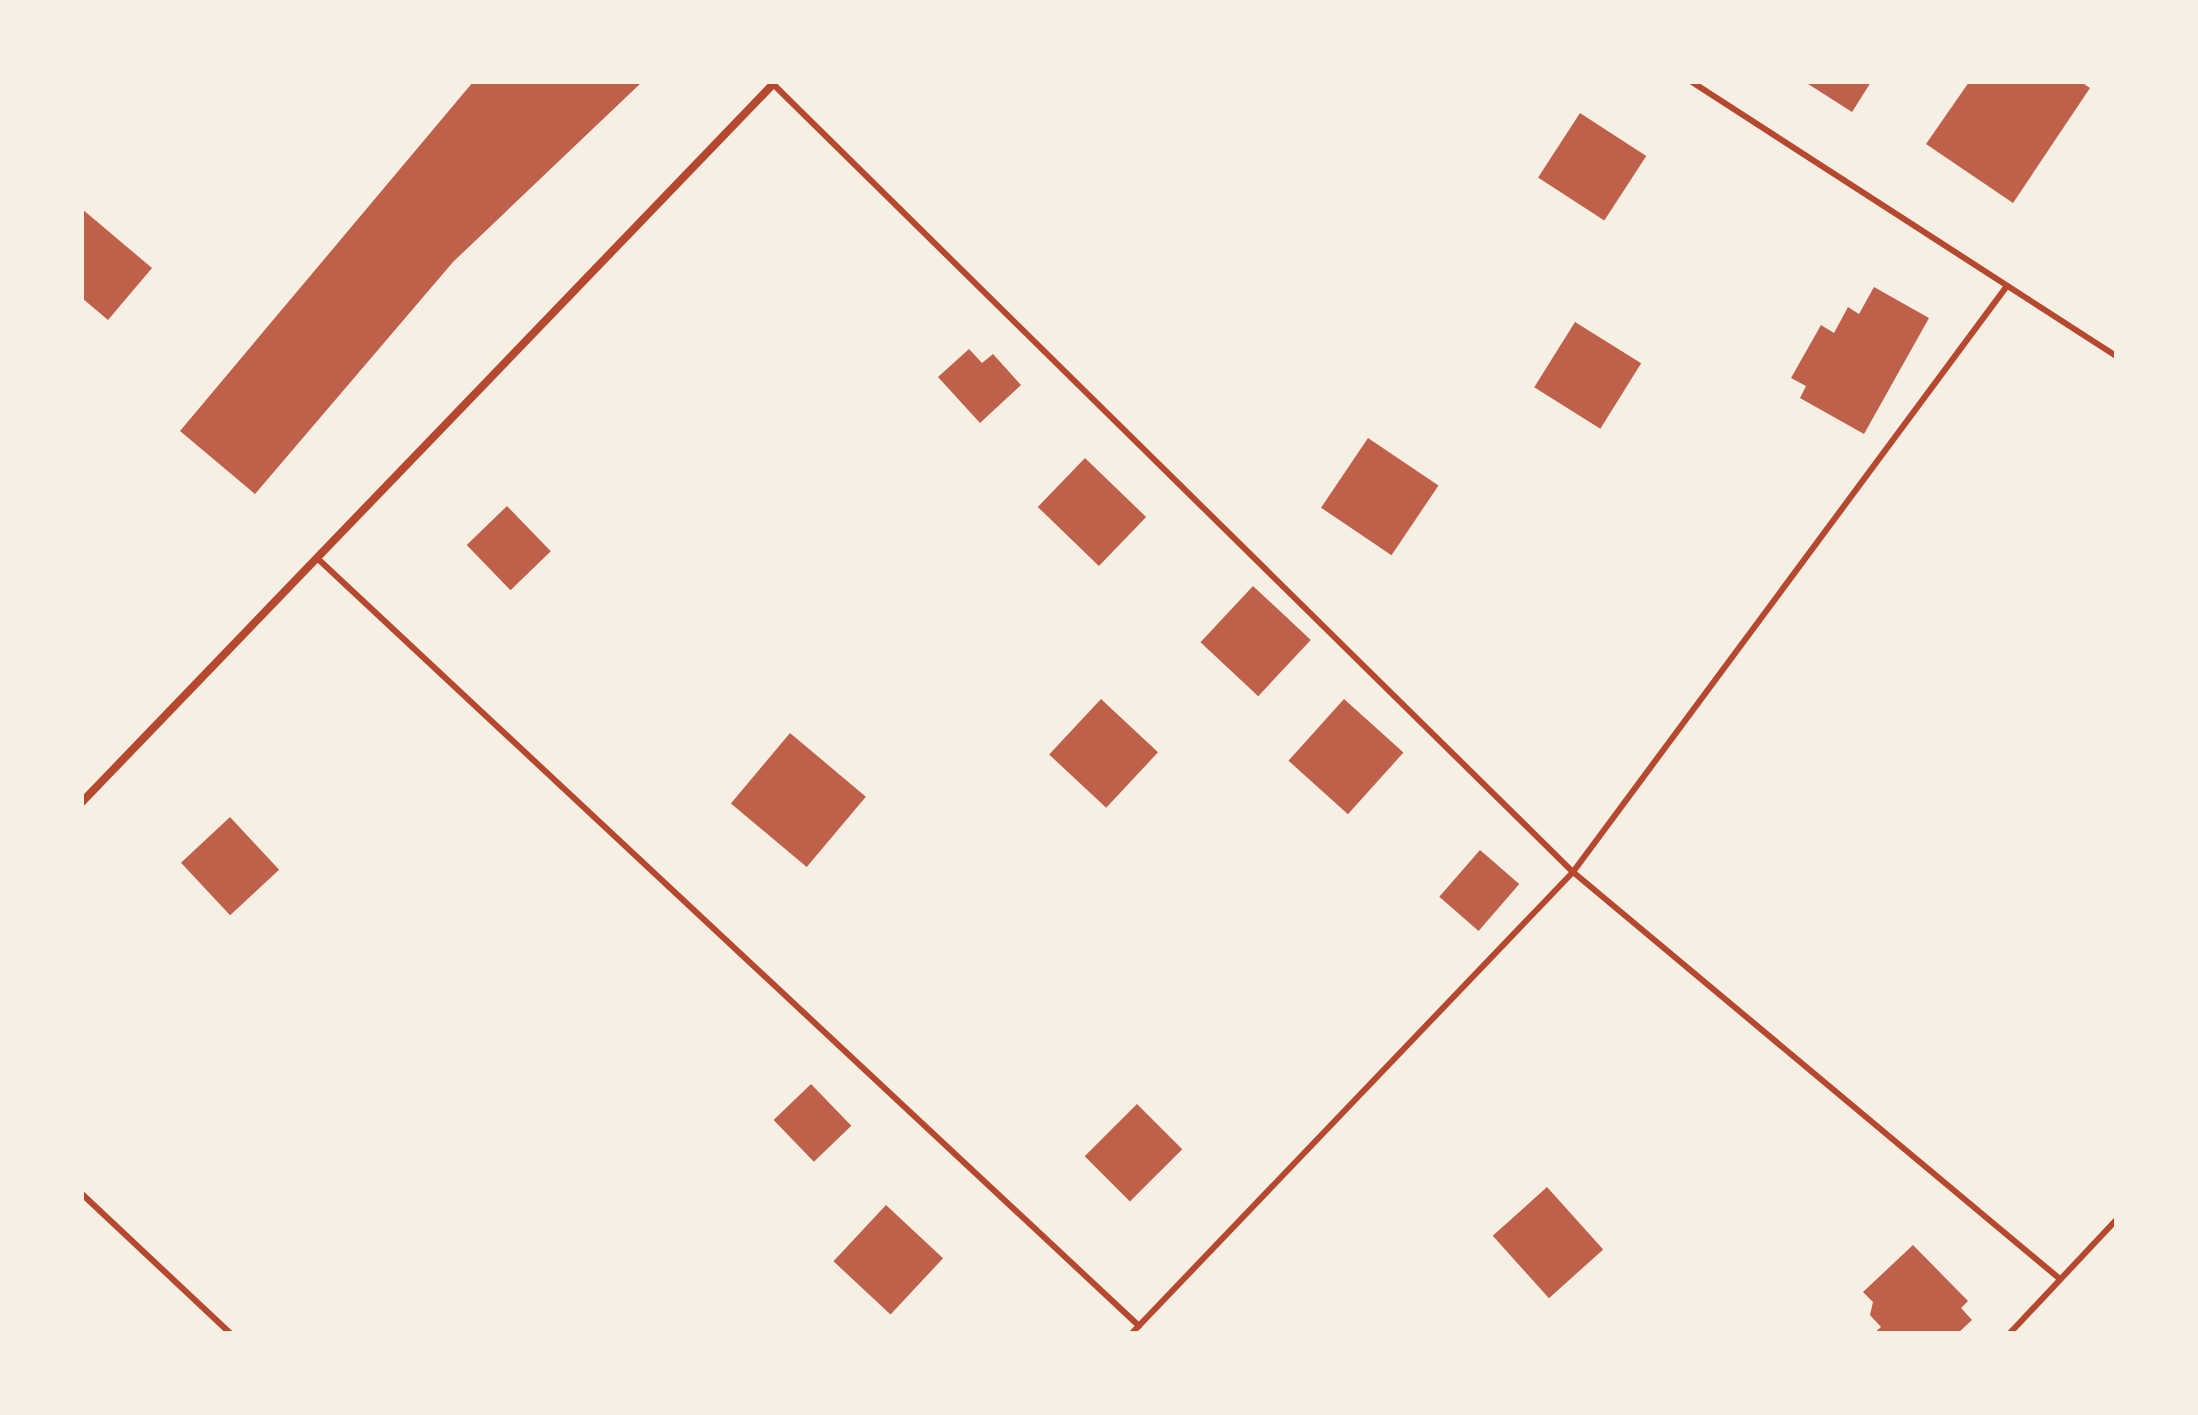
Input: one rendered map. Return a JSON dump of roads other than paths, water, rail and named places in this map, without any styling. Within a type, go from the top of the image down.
[{"type":"street","points":[[82,802],[774,83]]},
{"type":"lane","points":[[1692,82],[2116,356]]},
{"type":"lane","points":[[774,83],[1573,872],[2060,1279]]},
{"type":"lane","points":[[1132,1333],[1573,872],[2007,286]]},
{"type":"lane","points":[[317,558],[1139,1326]]},
{"type":"lane","points":[[82,1194],[230,1333]]},
{"type":"lane","points":[[2010,1333],[2116,1220]]}]
